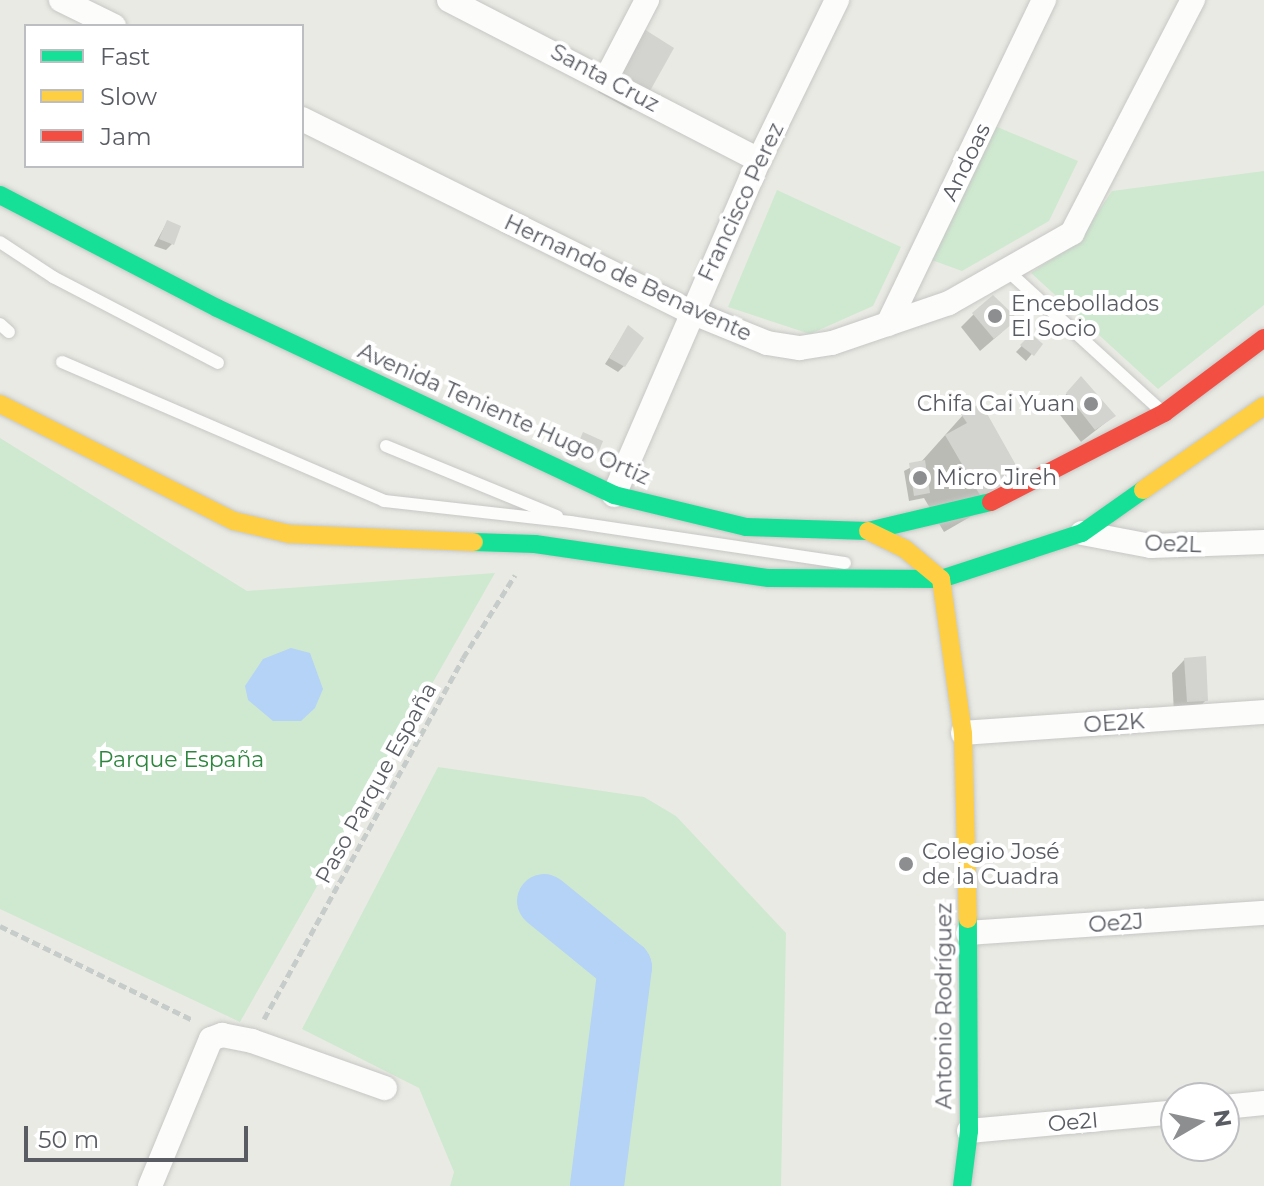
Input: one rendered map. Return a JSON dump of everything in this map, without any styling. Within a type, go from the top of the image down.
[{"type":"main road","name":"Avenida Teniente Hugo Ortiz","points":[[0,195],[217,308],[614,495],[746,527],[868,531],[937,518],[999,499],[1164,413],[1264,338]]},
{"type":"main road","points":[[0,404],[234,521],[289,534],[535,544],[769,578],[941,579],[1082,533],[1264,406]]},
{"type":"main road","points":[[868,531],[905,549],[941,579]]},
{"type":"main road","name":"Antonio Rodríguez","points":[[941,579],[963,733],[969,1131],[962,1186]]},
{"type":"street","points":[[61,0],[110,24]]},
{"type":"street","name":"Santa Cruz","points":[[449,0],[607,77],[759,160]]},
{"type":"street","points":[[607,77],[647,0]]},
{"type":"street","name":"Francisco Perez","points":[[614,495],[759,160],[837,0]]},
{"type":"street","name":"Andoas","points":[[888,324],[1044,0]]},
{"type":"street","name":"Hernando de Benavente","points":[[304,120],[691,312],[767,343],[800,348],[888,324],[949,303],[1009,272],[1072,233],[1193,0]]},
{"type":"street","name":"Oe2L","points":[[1082,533],[1151,546],[1264,542]]},
{"type":"street","name":"OE2K","points":[[963,733],[1264,712]]},
{"type":"street","name":"Oe2J","points":[[968,933],[1264,913]]},
{"type":"street","points":[[150,1186],[214,1040],[252,1041],[385,1088]]},
{"type":"street","points":[[1240,1105],[1264,1103]]},
{"type":"street","name":"Oe2I","points":[[969,1131],[1160,1113]]},
{"type":"lane","points":[[2,246],[53,277],[218,363]]},
{"type":"lane","points":[[1009,272],[1164,413]]},
{"type":"lane","points":[[62,362],[358,494],[384,501],[571,522],[762,552],[912,566],[941,579]]},
{"type":"lane","points":[[386,446],[571,522]]},
{"type":"path","name":"Paso Parque España","points":[[252,1041],[463,658],[535,544]]},
{"type":"path","points":[[0,926],[214,1040]]},
{"type":"green space","points":[[995,126],[1078,161],[1049,221],[962,271],[929,259]]},
{"type":"green space","points":[[1264,171],[1264,305],[1158,389],[1031,273],[1079,241],[1112,191]]},
{"type":"green space","points":[[777,190],[901,247],[873,306],[810,334],[728,307]]},
{"type":"green space","name":"Parque España","points":[[0,438],[247,591],[495,573],[240,1022],[0,909]]},
{"type":"green space","points":[[438,767],[644,797],[676,816],[786,933],[781,1186],[450,1186],[454,1172],[419,1088],[302,1029]]},
{"type":"water","points":[[291,648],[310,653],[323,689],[315,708],[301,721],[273,721],[248,700],[245,686],[263,659]]},
{"type":"building","points":[[636,24],[674,48],[646,98],[610,78]]},
{"type":"building","points":[[167,220],[181,226],[174,245],[159,239]]},
{"type":"building","name":"Encebollados El Socio","points":[[993,295],[1018,319],[994,339],[972,313]]},
{"type":"building","points":[[628,325],[644,338],[625,367],[609,358]]},
{"type":"building","points":[[1031,334],[1043,344],[1034,356],[1020,345]]},
{"type":"building","name":"Chifa Cai Yuan","points":[[1081,376],[1116,416],[1095,430],[1066,393]]},
{"type":"building","points":[[981,403],[1021,474],[981,497],[945,435],[967,423],[961,414]]},
{"type":"building","points":[[583,432],[603,441],[597,456],[575,451]]},
{"type":"building","name":"Micro Jireh","points":[[925,460],[930,493],[914,496],[909,463]]},
{"type":"building","points":[[1206,656],[1208,701],[1187,702],[1184,658]]},
{"type":"waterway","points":[[544,901],[625,967],[597,1186]]},
{"type":"traffic: fast","points":[[0,195],[217,308],[614,495],[746,527],[868,531],[991,502]]},
{"type":"traffic: fast","points":[[474,542],[535,544],[769,578],[941,579],[1082,533],[1143,490]]},
{"type":"traffic: fast","points":[[962,1186],[969,1131],[968,919]]},
{"type":"traffic: slow","points":[[0,404],[234,521],[289,534],[474,542]]},
{"type":"traffic: slow","points":[[1143,490],[1264,406]]},
{"type":"traffic: slow","points":[[868,531],[905,549],[941,579],[963,733],[968,919]]},
{"type":"traffic: jam","points":[[991,502],[1164,413],[1264,338]]},
{"type":"place","name":"Encebollados El Socio","points":[[995,316]]},
{"type":"place","name":"Chifa Cai Yuan","points":[[1091,404]]},
{"type":"place","name":"Micro Jireh","points":[[920,478]]},
{"type":"place","name":"Colegio José de la Cuadra","points":[[906,864]]}]
